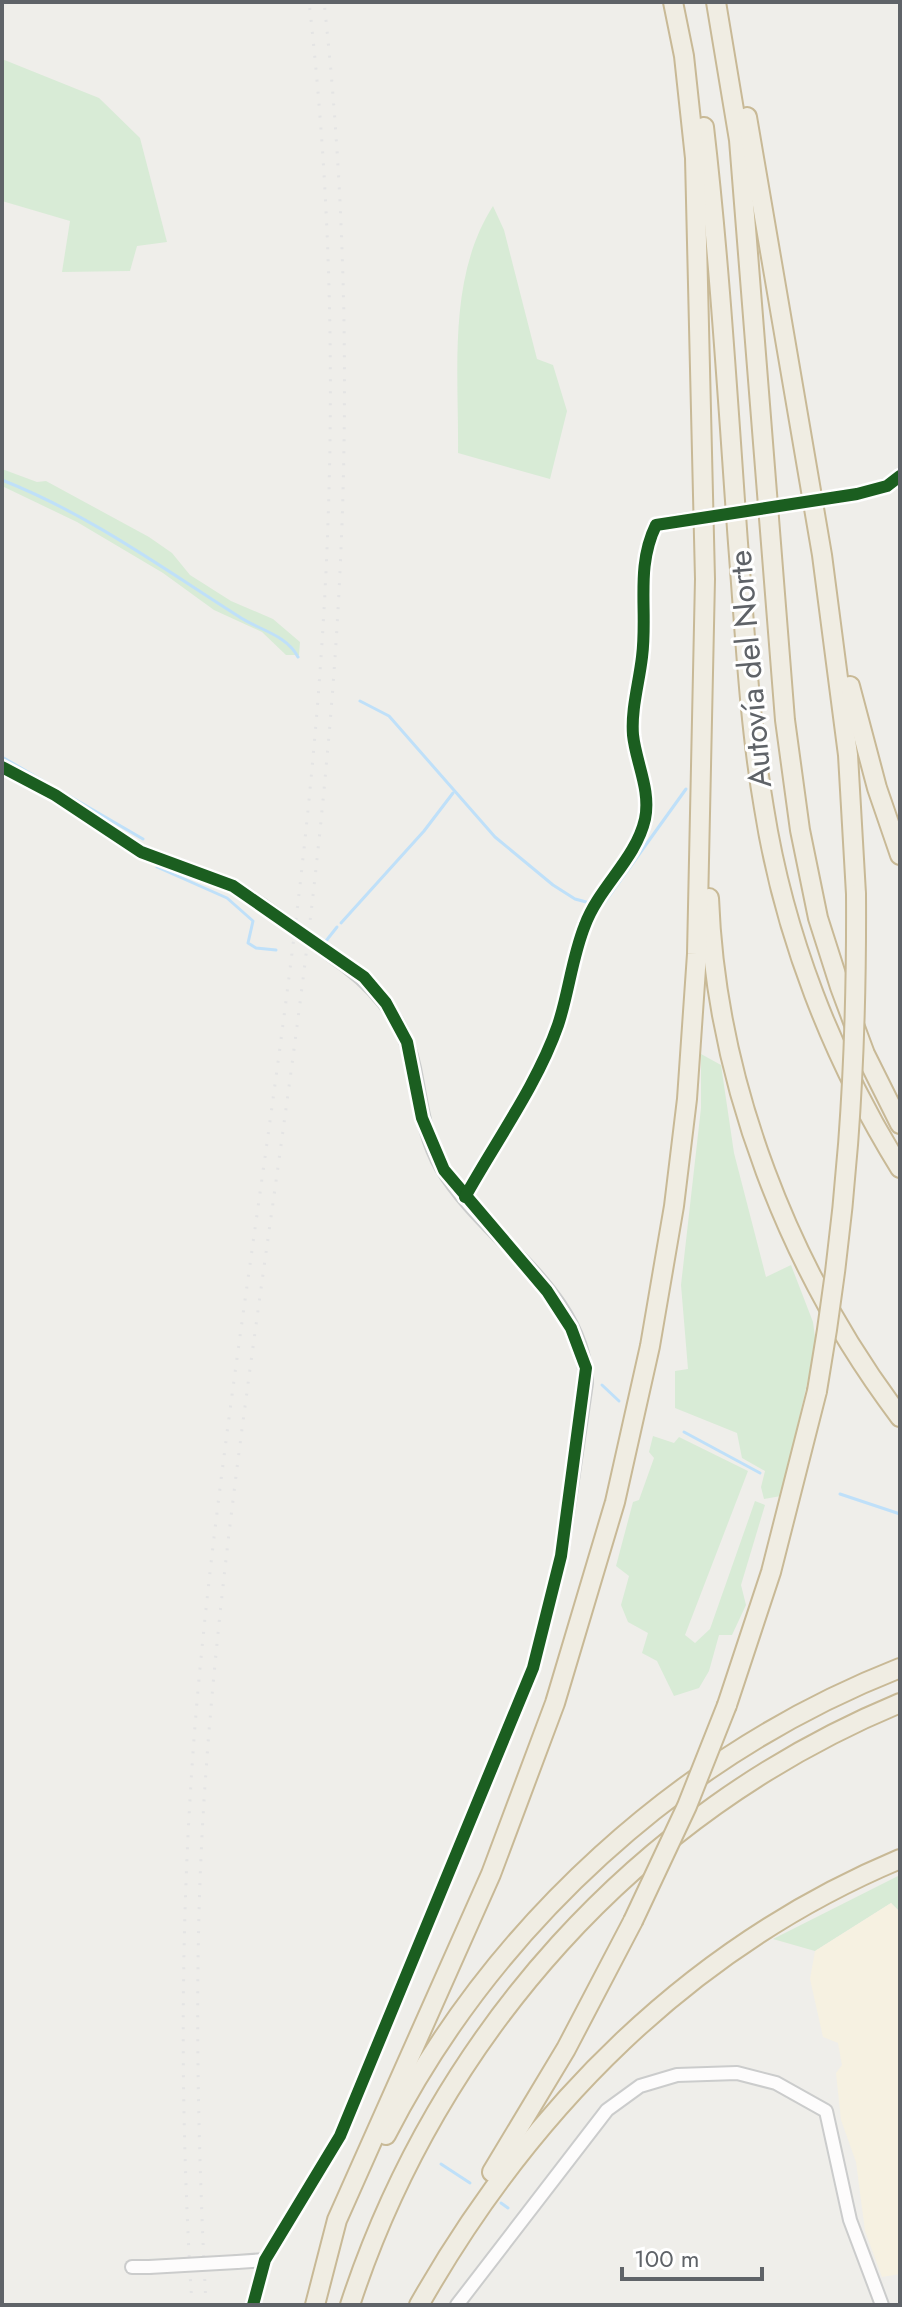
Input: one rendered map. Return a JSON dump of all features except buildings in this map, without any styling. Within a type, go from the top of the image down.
[{"type":"highway","points":[[673,2],[687,81],[695,158],[710,916],[723,1019],[769,1178],[795,1242],[845,1335],[900,1417]]},
{"type":"highway","name":"Autovía del Norte","points":[[683,2],[702,109],[712,193],[751,704],[768,835],[794,937],[831,1036],[863,1105],[900,1168]]},
{"type":"highway","name":"Autovía del Norte","points":[[716,2],[739,140],[784,707],[800,830],[818,918],[840,987],[865,1054],[900,1124]]},
{"type":"highway","points":[[416,2305],[566,2049],[633,1921],[687,1806],[727,1705],[771,1572],[817,1391],[835,1281],[849,1166],[856,1062],[856,894],[848,755],[822,555],[743,90],[724,2]]},
{"type":"highway","points":[[822,555],[865,744],[900,855]]},
{"type":"highway","points":[[316,2305],[337,2220],[491,1874],[540,1744],[599,1559],[639,1398],[667,1251],[687,1099],[700,860],[705,579]]},
{"type":"highway","points":[[316,2305],[346,2219],[414,2084],[467,2004],[543,1912],[647,1815],[720,1763],[817,1705],[900,1668]]},
{"type":"highway","points":[[350,2305],[379,2225],[441,2102],[505,2007],[569,1932],[659,1848],[712,1807],[838,1731],[900,1703]]},
{"type":"highway","points":[[416,2305],[515,2158],[579,2084],[643,2020],[681,1988],[750,1939],[821,1897],[900,1859]]},
{"type":"street","points":[[465,1197],[544,1057],[558,1025],[585,925],[603,890],[630,853],[645,820],[646,794],[633,733],[645,620],[642,577],[645,550],[656,525],[857,494],[887,486],[900,476]]},
{"type":"street","points":[[2,767],[55,795],[141,852],[233,886],[364,977],[386,1003],[407,1042],[422,1118],[435,1154],[465,1197],[547,1291],[571,1328],[586,1368],[559,1568],[533,1668],[340,2136],[265,2260],[253,2305]]},
{"type":"street","points":[[457,2305],[607,2110],[640,2086],[658,2079],[704,2073],[756,2076],[794,2092],[826,2111],[850,2220],[882,2305]]},
{"type":"street","points":[[132,2267],[265,2260]]},
{"type":"green space","points":[[2,59],[99,98],[140,138],[167,242],[137,246],[130,271],[62,272],[70,221],[2,201]]},
{"type":"green space","points":[[493,206],[504,230],[537,359],[553,365],[567,411],[550,479],[458,453],[457,358],[462,294],[478,234]]},
{"type":"green space","points":[[2,469],[37,482],[46,481],[149,537],[172,553],[190,575],[231,601],[273,619],[300,642],[299,655],[286,655],[262,632],[214,610],[163,573],[77,522],[2,486]]},
{"type":"green space","points":[[701,1054],[721,1065],[734,1153],[766,1277],[791,1265],[813,1322],[816,1345],[781,1496],[764,1499],[761,1487],[765,1471],[742,1458],[737,1433],[675,1408],[675,1371],[688,1369],[681,1285],[701,1108]]},
{"type":"green space","points":[[653,1436],[674,1443],[679,1437],[748,1471],[685,1635],[695,1643],[710,1629],[755,1501],[765,1505],[741,1585],[746,1605],[732,1635],[719,1635],[709,1671],[699,1688],[674,1696],[657,1661],[642,1653],[648,1633],[628,1622],[621,1605],[629,1576],[616,1566],[633,1502],[639,1500],[654,1458],[649,1452]]},
{"type":"green space","points":[[900,1875],[900,1912],[891,1903],[815,1951],[773,1939]]},
{"type":"sand","points":[[891,1903],[900,1912],[900,2274],[882,2277],[865,2231],[856,2162],[841,2120],[836,2073],[842,2065],[838,2043],[823,2037],[810,1979],[815,1951]]},
{"type":"waterway","points":[[2,480],[64,509],[123,542],[246,621],[279,638],[298,657]]},
{"type":"waterway","points":[[360,701],[389,716],[495,837],[553,885],[575,899],[590,903]]},
{"type":"waterway","points":[[2,757],[143,839]]},
{"type":"waterway","points":[[604,903],[686,789]]},
{"type":"waterway","points":[[341,923],[424,831],[453,793]]},
{"type":"waterway","points":[[157,867],[227,898],[253,921],[248,943],[256,948],[276,950]]},
{"type":"waterway","points":[[322,946],[337,927]]},
{"type":"waterway","points":[[602,1385],[619,1401]]},
{"type":"waterway","points":[[684,1432],[760,1473]]},
{"type":"waterway","points":[[840,1494],[900,1514]]},
{"type":"waterway","points":[[441,2164],[470,2183]]},
{"type":"waterway","points":[[501,2203],[508,2208]]},
{"type":"railway","points":[[192,2305],[183,2074],[185,1920],[192,1767],[224,1459],[300,883],[326,577],[329,289],[325,193],[309,2]]},
{"type":"railway","points":[[206,2305],[198,2038],[199,1904],[206,1771],[231,1520],[313,893],[340,577],[343,289],[340,193],[324,2]]},
{"type":"cycle path","points":[[465,1197],[539,1069],[558,1025],[585,925],[599,898],[634,847],[645,819],[646,798],[633,725],[643,640],[644,574],[656,525],[857,494],[887,486],[900,476]]},
{"type":"cycle path","points":[[2,767],[55,795],[141,852],[233,886],[364,977],[386,1003],[407,1042],[422,1118],[444,1170],[547,1291],[571,1328],[586,1368],[561,1556],[533,1668],[340,2136],[265,2260],[253,2305]]}]
